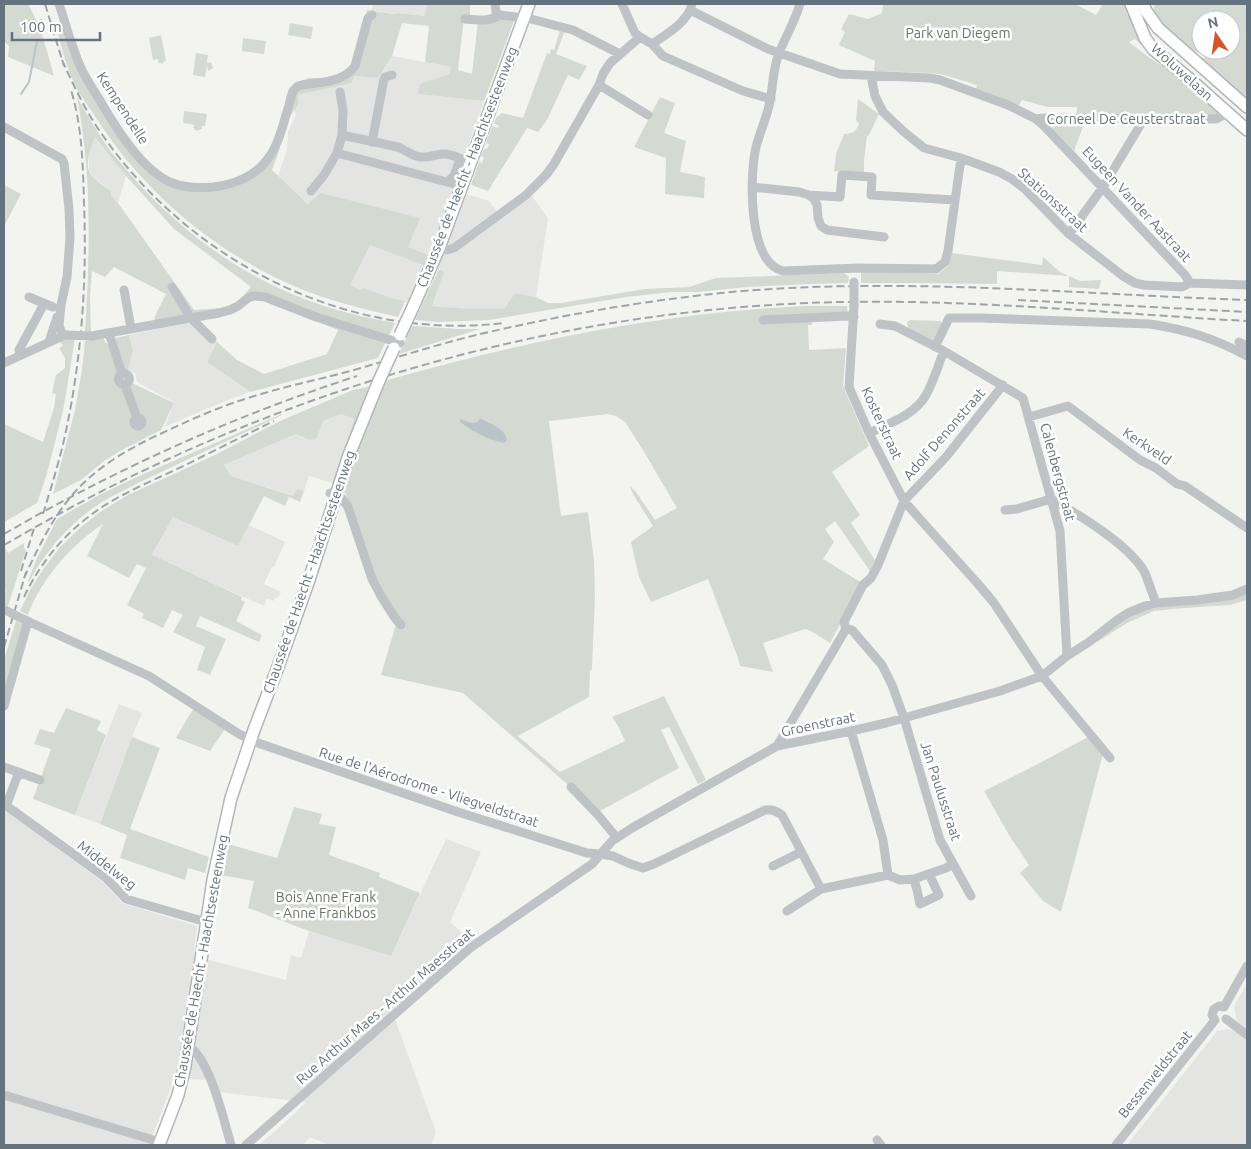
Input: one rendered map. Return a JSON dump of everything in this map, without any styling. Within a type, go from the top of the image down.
[{"type":"main road","name":"Chaussée de Haecht - Haachtsesteenweg","points":[[160,1144],[178,1094],[188,1046],[212,880],[231,798],[250,739],[308,582],[333,494],[395,341],[413,307],[439,248],[462,186],[466,161],[528,4]]},
{"type":"main road","name":"Woluwelaan","points":[[1132,4],[1145,38],[1154,49],[1192,80],[1247,130]]},
{"type":"main road","name":"Woluwelaan","points":[[1143,4],[1158,28],[1247,107]]},
{"type":"main road","name":"Corneel De Ceusterstraat","points":[[1226,112],[1237,98]]},
{"type":"street","name":"Kempendelle","points":[[59,4],[65,31],[80,67],[122,136],[137,155],[154,172],[171,183],[209,187],[229,184],[243,178],[256,171],[266,162],[276,146],[293,91],[298,86],[340,79],[352,71],[368,18],[372,15]]},
{"type":"street","points":[[495,4],[496,12],[500,15],[523,18],[573,30],[620,54]]},
{"type":"street","points":[[622,4],[635,33],[652,44],[663,56],[743,91],[771,99]]},
{"type":"street","points":[[800,4],[779,53],[771,99],[755,151],[753,166],[754,220],[758,239],[768,260],[776,268],[783,271],[854,268],[936,269],[945,262],[948,251],[960,158]]},
{"type":"street","points":[[652,44],[675,28],[691,7]]},
{"type":"street","name":"Eugeen Vander Aastraat","points":[[691,7],[768,49],[840,74],[930,78],[946,81],[1008,105],[1036,119],[1103,186],[1185,275],[1190,283]]},
{"type":"street","points":[[465,19],[493,19],[500,15]]},
{"type":"street","points":[[439,248],[448,250],[454,248],[526,195],[554,164],[610,62],[640,38]]},
{"type":"street","points":[[372,142],[384,79],[392,75]]},
{"type":"street","name":"Stationsstraat","points":[[871,76],[875,96],[882,111],[924,148],[960,158],[1012,178],[1068,234],[1135,283],[1144,286],[1182,287],[1190,283],[1247,285]]},
{"type":"street","points":[[599,85],[648,115]]},
{"type":"street","points":[[311,191],[324,175],[337,153],[342,135],[343,110],[340,92]]},
{"type":"street","name":"Corneel De Ceusterstraat","points":[[1036,119],[1216,119],[1226,112]]},
{"type":"street","points":[[1068,234],[1103,186],[1144,119]]},
{"type":"street","points":[[4,127],[62,159],[69,209],[70,238],[66,277],[52,306],[19,350],[21,355]]},
{"type":"street","points":[[342,135],[398,148],[420,157],[444,154],[466,161],[447,182]]},
{"type":"street","points":[[337,153],[462,186]]},
{"type":"street","points":[[752,187],[840,197],[842,175],[872,177],[871,195],[955,200]]},
{"type":"street","points":[[809,194],[817,205],[821,226],[827,230],[884,237]]},
{"type":"street","name":"Kosterstraat","points":[[854,268],[854,317],[849,388],[869,434],[904,501],[979,584],[994,603],[1042,676],[1110,758]]},
{"type":"street","points":[[172,287],[191,318],[212,339]]},
{"type":"street","points":[[124,290],[131,328]]},
{"type":"street","points":[[4,363],[64,335],[92,336],[219,313],[238,306],[248,298],[259,296],[316,317],[395,341]]},
{"type":"street","points":[[29,297],[52,306],[64,335]]},
{"type":"street","points":[[49,342],[52,306]]},
{"type":"street","points":[[763,320],[854,317]]},
{"type":"street","points":[[869,434],[908,414],[918,406],[926,395],[949,318],[1150,324],[1200,335],[1247,356]]},
{"type":"street","name":"Calenbergstraat","points":[[880,324],[895,326],[940,349],[1023,398],[1060,531],[1067,656]]},
{"type":"street","points":[[109,333],[122,374],[129,377],[128,383],[125,385],[139,425]]},
{"type":"street","name":"Adolf Denonstraat","points":[[904,501],[946,457],[1003,385]]},
{"type":"street","name":"Kerkveld","points":[[1029,417],[1068,406],[1140,460],[1156,468],[1177,484],[1185,486],[1247,528]]},
{"type":"street","points":[[333,494],[340,496],[348,508],[372,579],[401,625]]},
{"type":"street","points":[[1005,510],[1017,509],[1051,499],[1080,516],[1127,551],[1136,561],[1144,573],[1156,603]]},
{"type":"street","points":[[777,746],[846,629],[844,622],[864,584],[871,578],[878,565],[904,501]]},
{"type":"street","name":"Groenstraat","points":[[616,838],[777,746],[852,732],[1000,691],[1042,676],[1117,620],[1145,606],[1156,603],[1218,598],[1247,590]]},
{"type":"street","name":"Rue de l'Aérodrome - Vliegveldstraat","points":[[5,610],[149,676],[204,712],[260,744],[458,812],[587,853],[613,856],[643,868],[765,810],[778,812],[782,815],[801,852]]},
{"type":"street","points":[[4,706],[27,620]]},
{"type":"street","name":"Jan Paulusstraat","points":[[846,629],[852,630],[882,665],[892,685],[904,718],[940,840],[971,896]]},
{"type":"street","points":[[852,732],[882,840],[888,875]]},
{"type":"street","points":[[4,767],[40,780]]},
{"type":"street","points":[[5,805],[19,772]]},
{"type":"street","points":[[571,788],[598,815],[616,838]]},
{"type":"street","name":"Middelweg","points":[[5,805],[105,877],[124,898],[206,922]]},
{"type":"street","name":"Rue Arthur Maes - Arthur Maesstraat","points":[[246,1145],[470,948],[592,864],[616,838]]},
{"type":"street","points":[[773,866],[801,852],[821,889]]},
{"type":"street","points":[[787,911],[821,889],[888,875],[900,880],[914,880],[953,864]]},
{"type":"street","points":[[914,880],[920,904],[939,895],[929,874]]},
{"type":"street","points":[[1224,1007],[1247,966]]},
{"type":"street","points":[[1219,1006],[1224,1007],[1228,1012],[1226,1019],[1221,1022],[1215,1020],[1212,1015],[1214,1009],[1219,1006]]},
{"type":"street","points":[[1226,1019],[1247,1035]]},
{"type":"street","name":"Bessenveldstraat","points":[[1116,1145],[1215,1020]]},
{"type":"street","points":[[188,1046],[193,1049],[203,1065],[215,1090],[231,1145]]},
{"type":"street","points":[[4,1095],[160,1144]]},
{"type":"shaded area","points":[[373,4],[427,4],[426,16],[394,14],[372,10]]},
{"type":"shaded area","points":[[392,56],[451,67],[449,74],[421,84],[419,94],[484,101],[453,189],[489,201],[501,217],[532,196],[548,218],[536,297],[515,293],[504,309],[422,307],[349,285],[370,244],[408,247],[309,204],[278,176],[287,150],[288,131],[296,115],[294,109],[299,103],[298,95],[352,83],[354,76],[378,78]]},
{"type":"shaded area","points":[[95,136],[126,176],[118,203],[111,195],[111,191],[93,177],[89,170],[89,155]]},
{"type":"shaded area","points":[[197,322],[217,342],[207,362],[249,392],[165,427],[174,402],[137,382],[135,373],[128,370],[133,349],[129,335]]},
{"type":"shaded area","points":[[341,414],[354,418],[332,483],[309,476],[304,491],[297,489],[294,496],[231,476],[224,465],[296,434],[309,440],[323,421]]},
{"type":"shaded area","points":[[480,418],[500,429],[507,440],[504,443],[492,439],[475,432],[460,422],[460,419],[472,423],[478,422]]},
{"type":"shaded area","points":[[173,517],[238,546],[249,525],[285,542],[264,584],[281,592],[279,596],[274,601],[267,598],[264,606],[152,556]]},
{"type":"shaded area","points":[[119,704],[142,713],[100,824],[75,815]]},
{"type":"shaded area","points":[[4,809],[104,883],[122,903],[197,926],[194,956],[286,980],[291,955],[301,958],[309,931],[391,956],[446,839],[481,852],[450,922],[473,943],[391,1011],[436,1132],[431,1145],[329,1145],[310,1137],[303,1145],[259,1145],[306,1102],[217,1092],[209,1080],[189,1079],[174,1073],[171,1087],[149,1145],[4,1145]]},
{"type":"shaded area","points":[[1247,984],[1247,1145],[1127,1145],[1217,1031],[1228,1029],[1237,1033],[1243,1026],[1237,1022],[1234,1006]]},
{"type":"green space","points":[[4,4],[28,4],[40,30],[54,76],[8,57],[9,46],[4,41]]},
{"type":"green space","points":[[427,4],[474,4],[470,5],[470,18],[464,17],[458,70],[472,74],[478,21],[498,19],[514,21],[484,101],[418,94],[420,84],[449,74],[451,67],[425,62],[429,26],[402,23],[392,56],[378,78],[354,76],[352,83],[298,95],[299,103],[287,121],[272,170],[308,204],[321,193],[420,218],[408,247],[428,255],[424,265],[370,245],[350,285],[361,290],[363,288],[405,301],[398,317],[334,301],[296,287],[237,257],[184,218],[137,172],[85,102],[69,71],[58,34],[65,32],[86,79],[154,174],[199,189],[251,176],[270,150],[301,81],[309,78],[327,78],[350,69],[367,10],[425,16]]},
{"type":"green space","name":"Park van Diegem","points":[[883,4],[1075,4],[1096,15],[1103,4],[1130,4],[1145,43],[1141,45],[1135,39],[1129,42],[1223,112],[1218,117],[1077,114],[1077,107],[1048,107],[1022,100],[1019,105],[976,89],[977,85],[944,75],[874,71],[875,61],[839,45],[845,32],[841,29],[849,14],[868,19],[882,13]]},
{"type":"green space","points":[[1155,4],[1247,4],[1247,103],[1199,62],[1201,60],[1241,60],[1241,10],[1191,10],[1191,49],[1184,46],[1154,17]]},
{"type":"green space","points":[[290,23],[313,27],[311,39],[288,35]]},
{"type":"green space","points":[[560,30],[565,31],[556,54],[587,66],[579,80],[568,75],[547,120],[538,132],[527,128],[488,191],[471,185],[479,162],[482,163],[484,157],[481,156],[484,149],[487,149],[489,144],[486,143],[492,126],[498,128],[499,126],[494,123],[496,118],[502,113],[523,118],[547,53],[550,54],[551,49],[554,50]]},
{"type":"green space","points":[[161,35],[166,60],[162,64],[158,62],[158,59],[153,60],[149,38]]},
{"type":"green space","points":[[243,38],[266,41],[264,54],[242,51]]},
{"type":"green space","points":[[196,53],[208,55],[207,63],[211,62],[213,68],[208,71],[207,65],[205,77],[193,75]]},
{"type":"green space","points":[[77,97],[111,152],[131,175],[172,217],[217,253],[267,282],[294,295],[348,313],[395,323],[378,358],[250,392],[207,362],[217,342],[237,360],[264,374],[327,354],[338,330],[261,299],[249,301],[241,308],[155,321],[154,318],[166,294],[114,267],[105,277],[92,271],[90,296],[91,333],[85,332],[89,244],[82,126]],"holes":[[[95,137],[126,176],[174,229],[251,287],[238,302],[221,308],[194,310],[111,195],[111,191],[90,174],[88,158]]]},
{"type":"green space","points":[[660,97],[675,103],[664,133],[686,141],[680,172],[705,177],[704,198],[665,194],[666,158],[634,147]]},
{"type":"green space","points":[[858,99],[879,114],[867,136],[864,174],[834,171],[836,154],[844,134],[853,132],[859,124],[856,120]]},
{"type":"green space","points":[[184,111],[207,114],[205,126],[196,131],[193,127],[195,125],[183,123]]},
{"type":"green space","points":[[1054,123],[1084,124],[1074,151],[1052,128]]},
{"type":"green space","points":[[4,185],[21,194],[4,226]]},
{"type":"green space","points":[[951,253],[1042,265],[1043,257],[1060,272],[1069,276],[997,271],[997,284],[861,283],[861,273],[863,271],[938,274],[948,266]]},
{"type":"green space","points":[[439,270],[444,272],[432,306],[471,309],[504,309],[515,293],[536,297],[548,303],[561,303],[645,289],[689,287],[716,278],[844,273],[849,277],[848,283],[747,287],[626,297],[489,320],[439,322],[415,320]]},
{"type":"green space","points":[[1069,276],[1080,281],[1101,280],[1099,289],[1069,287]]},
{"type":"green space","points":[[807,306],[847,306],[848,319],[812,320],[812,325],[808,325],[809,350],[846,348],[843,386],[869,446],[832,472],[860,515],[851,523],[875,560],[870,571],[835,521],[825,529],[834,542],[823,559],[862,583],[830,643],[805,629],[763,643],[773,672],[740,666],[708,579],[651,602],[639,577],[631,542],[653,526],[629,485],[655,520],[677,508],[625,422],[616,416],[608,414],[549,421],[561,516],[588,512],[594,561],[595,595],[592,669],[590,671],[589,697],[518,736],[560,772],[625,741],[612,717],[664,696],[706,780],[698,784],[669,727],[661,730],[679,768],[600,811],[591,810],[567,784],[463,693],[381,675],[396,624],[373,578],[343,486],[332,483],[354,419],[341,414],[323,421],[316,439],[309,440],[296,434],[224,465],[231,476],[293,496],[297,489],[304,491],[300,502],[289,497],[285,506],[264,496],[238,546],[173,517],[152,555],[242,597],[241,600],[245,602],[236,621],[262,635],[259,642],[200,616],[196,626],[226,639],[210,675],[197,670],[205,647],[173,632],[183,615],[172,610],[163,628],[142,618],[144,614],[127,605],[146,568],[137,564],[129,578],[87,556],[103,524],[91,532],[58,564],[41,589],[28,615],[20,611],[30,590],[60,547],[100,512],[126,496],[217,454],[280,421],[353,390],[385,384],[388,380],[491,353],[596,331],[701,315]]},
{"type":"green space","points":[[910,320],[940,321],[943,324],[934,341],[908,328],[907,322]]},
{"type":"green space","points":[[412,326],[459,329],[480,329],[399,354]]},
{"type":"green space","points":[[129,335],[133,350],[128,370],[133,375],[132,383],[174,403],[161,430],[120,451],[104,461],[81,480],[53,494],[75,410],[85,341],[103,337],[108,344],[115,342],[116,338]]},
{"type":"green space","points":[[65,338],[75,339],[63,411],[46,477],[37,503],[4,522],[4,424],[43,442],[54,408],[56,394],[52,393],[56,375],[65,368],[65,358],[59,348],[63,346],[60,341]]},
{"type":"green space","points":[[282,414],[98,504],[57,541],[28,581],[37,558],[57,519],[101,494],[141,475]]},
{"type":"green space","points":[[24,543],[26,550],[8,606],[4,604],[6,590],[4,589],[4,550],[6,549],[8,553]]},
{"type":"green space","points":[[1247,593],[1247,600],[1230,605],[1154,611],[1127,623],[1097,642],[1096,640],[1126,616],[1143,608]]},
{"type":"green space","points":[[16,621],[24,625],[4,694],[4,660]]},
{"type":"green space","points":[[66,708],[101,721],[97,730],[106,735],[75,815],[33,799],[51,749],[34,744],[40,729],[54,733]]},
{"type":"green space","points":[[194,709],[225,729],[210,751],[176,738]]},
{"type":"green space","points":[[132,737],[160,748],[130,829],[209,857],[205,873],[188,868],[185,880],[120,858],[127,835],[100,824]]},
{"type":"green space","points":[[1088,737],[1103,754],[1061,912],[1043,901],[1020,873],[1029,865],[1009,835],[984,791]]},
{"type":"green space","name":"Bois Anne Frank - Anne Frankbos","points":[[294,807],[322,814],[319,824],[336,827],[329,855],[380,873],[379,877],[420,893],[391,956],[309,931],[248,908],[254,881],[221,875],[228,844],[277,858]]},
{"type":"waterway","points":[[39,32],[41,20]]},
{"type":"waterway","points":[[21,94],[29,82],[37,41]]},
{"type":"railway","points":[[45,4],[64,66]]},
{"type":"railway","points":[[62,60],[79,96],[99,130],[135,176],[177,218],[224,253],[275,282],[329,305],[386,319],[444,325],[503,323]]},
{"type":"railway","points":[[43,514],[59,459],[72,399],[80,343],[84,287],[83,174],[80,132],[71,90]]},
{"type":"railway","points":[[24,578],[52,523],[74,493],[103,466],[136,446],[223,406],[453,341],[499,330],[593,311],[657,301],[721,293],[787,288],[918,286],[1247,300]]},
{"type":"railway","points":[[1018,300],[1247,312]]},
{"type":"railway","points":[[4,545],[123,480],[241,428],[319,398],[478,350],[560,332],[642,318],[725,309],[808,303],[863,302],[973,304],[1247,321]]},
{"type":"railway","points":[[4,534],[46,510],[176,446],[266,408],[357,376]]},
{"type":"railway","points":[[24,597],[40,569],[60,543],[96,511],[134,489],[274,421]]},
{"type":"railway","points":[[21,571],[35,525]]},
{"type":"railway","points":[[4,647],[26,572]]}]
